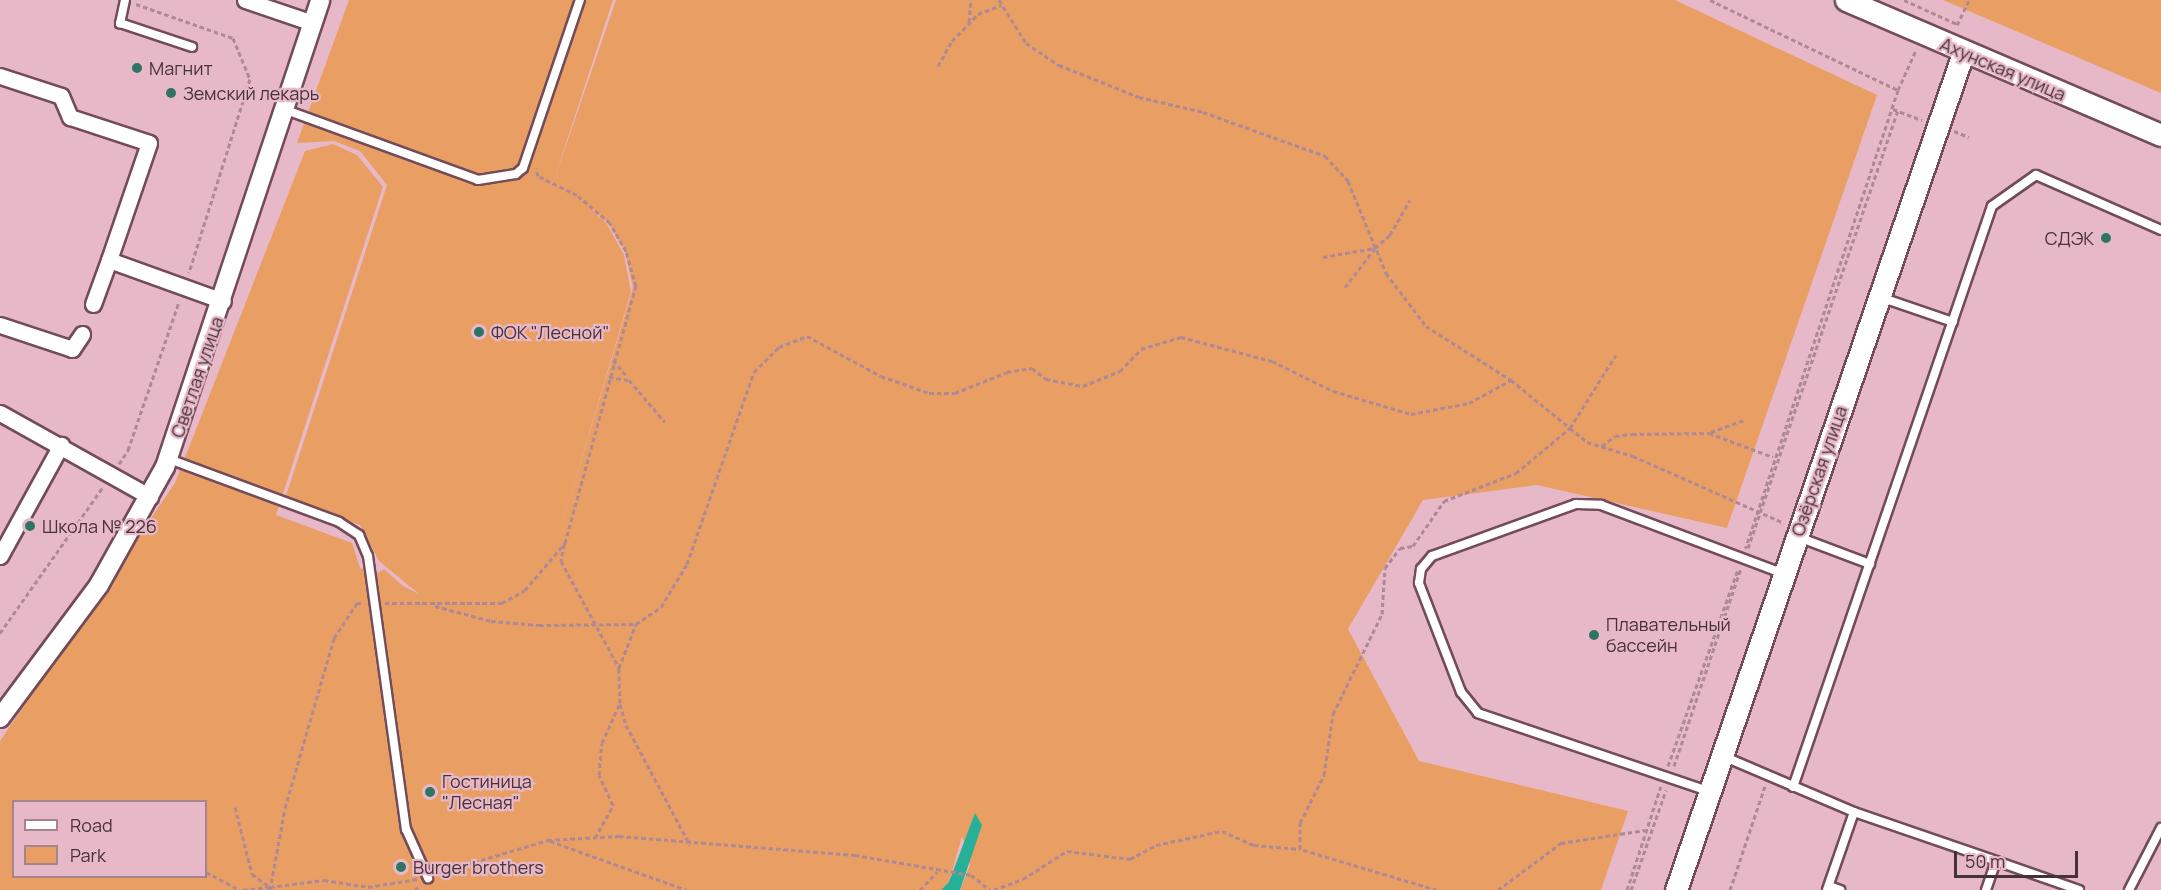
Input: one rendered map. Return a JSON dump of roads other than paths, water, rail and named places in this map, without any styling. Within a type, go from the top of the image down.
[{"type":"main road","name":"Ахунская улица","points":[[1846,0],[1963,53],[2161,135]]},
{"type":"main road","name":"Озёрская улица","points":[[1676,890],[1963,53]]},
{"type":"street","points":[[245,0],[313,23]]},
{"type":"street","name":"Светлая улица","points":[[0,718],[99,585],[150,497],[168,459],[223,301],[320,0]]},
{"type":"street","points":[[0,76],[61,96],[70,117],[149,143],[93,304]]},
{"type":"street","points":[[109,260],[223,301]]},
{"type":"street","points":[[0,325],[72,349],[82,334]]},
{"type":"street","points":[[0,413],[61,445],[150,497]]},
{"type":"street","points":[[0,556],[61,445]]},
{"type":"lane","points":[[126,0],[120,23],[192,46]]},
{"type":"lane","points":[[286,110],[478,180],[516,174],[523,168],[580,0]]},
{"type":"lane","points":[[1793,787],[1992,206],[2036,175],[2161,230]]},
{"type":"lane","points":[[1879,296],[1953,321]]},
{"type":"lane","points":[[168,459],[339,522],[359,535],[374,602],[406,830],[428,878]]},
{"type":"lane","points":[[1709,791],[1478,712],[1461,692],[1419,583],[1421,569],[1432,556],[1576,504],[1601,505],[1784,574]]},
{"type":"lane","points":[[1798,532],[1870,564]]},
{"type":"lane","points":[[1721,756],[1854,812],[2079,890]]},
{"type":"lane","points":[[1840,890],[1828,888],[1854,812]]},
{"type":"lane","points":[[2129,890],[2161,828]]},
{"type":"lane","points":[[1986,890],[1996,861]]},
{"type":"place","name":"Магнит","points":[[137,68]]},
{"type":"place","name":"Земский лекарь","points":[[171,93]]},
{"type":"place","name":"СДЭК","points":[[2106,238]]},
{"type":"place","name":"ФОК \"Лесной\"","points":[[479,332]]},
{"type":"place","name":"Школа № 226","points":[[30,526]]},
{"type":"place","name":"Плавательный бассейн","points":[[1594,635]]},
{"type":"place","name":"Гостиница \"Лесная\"","points":[[430,792]]},
{"type":"place","name":"Burger brothers","points":[[401,867]]}]
